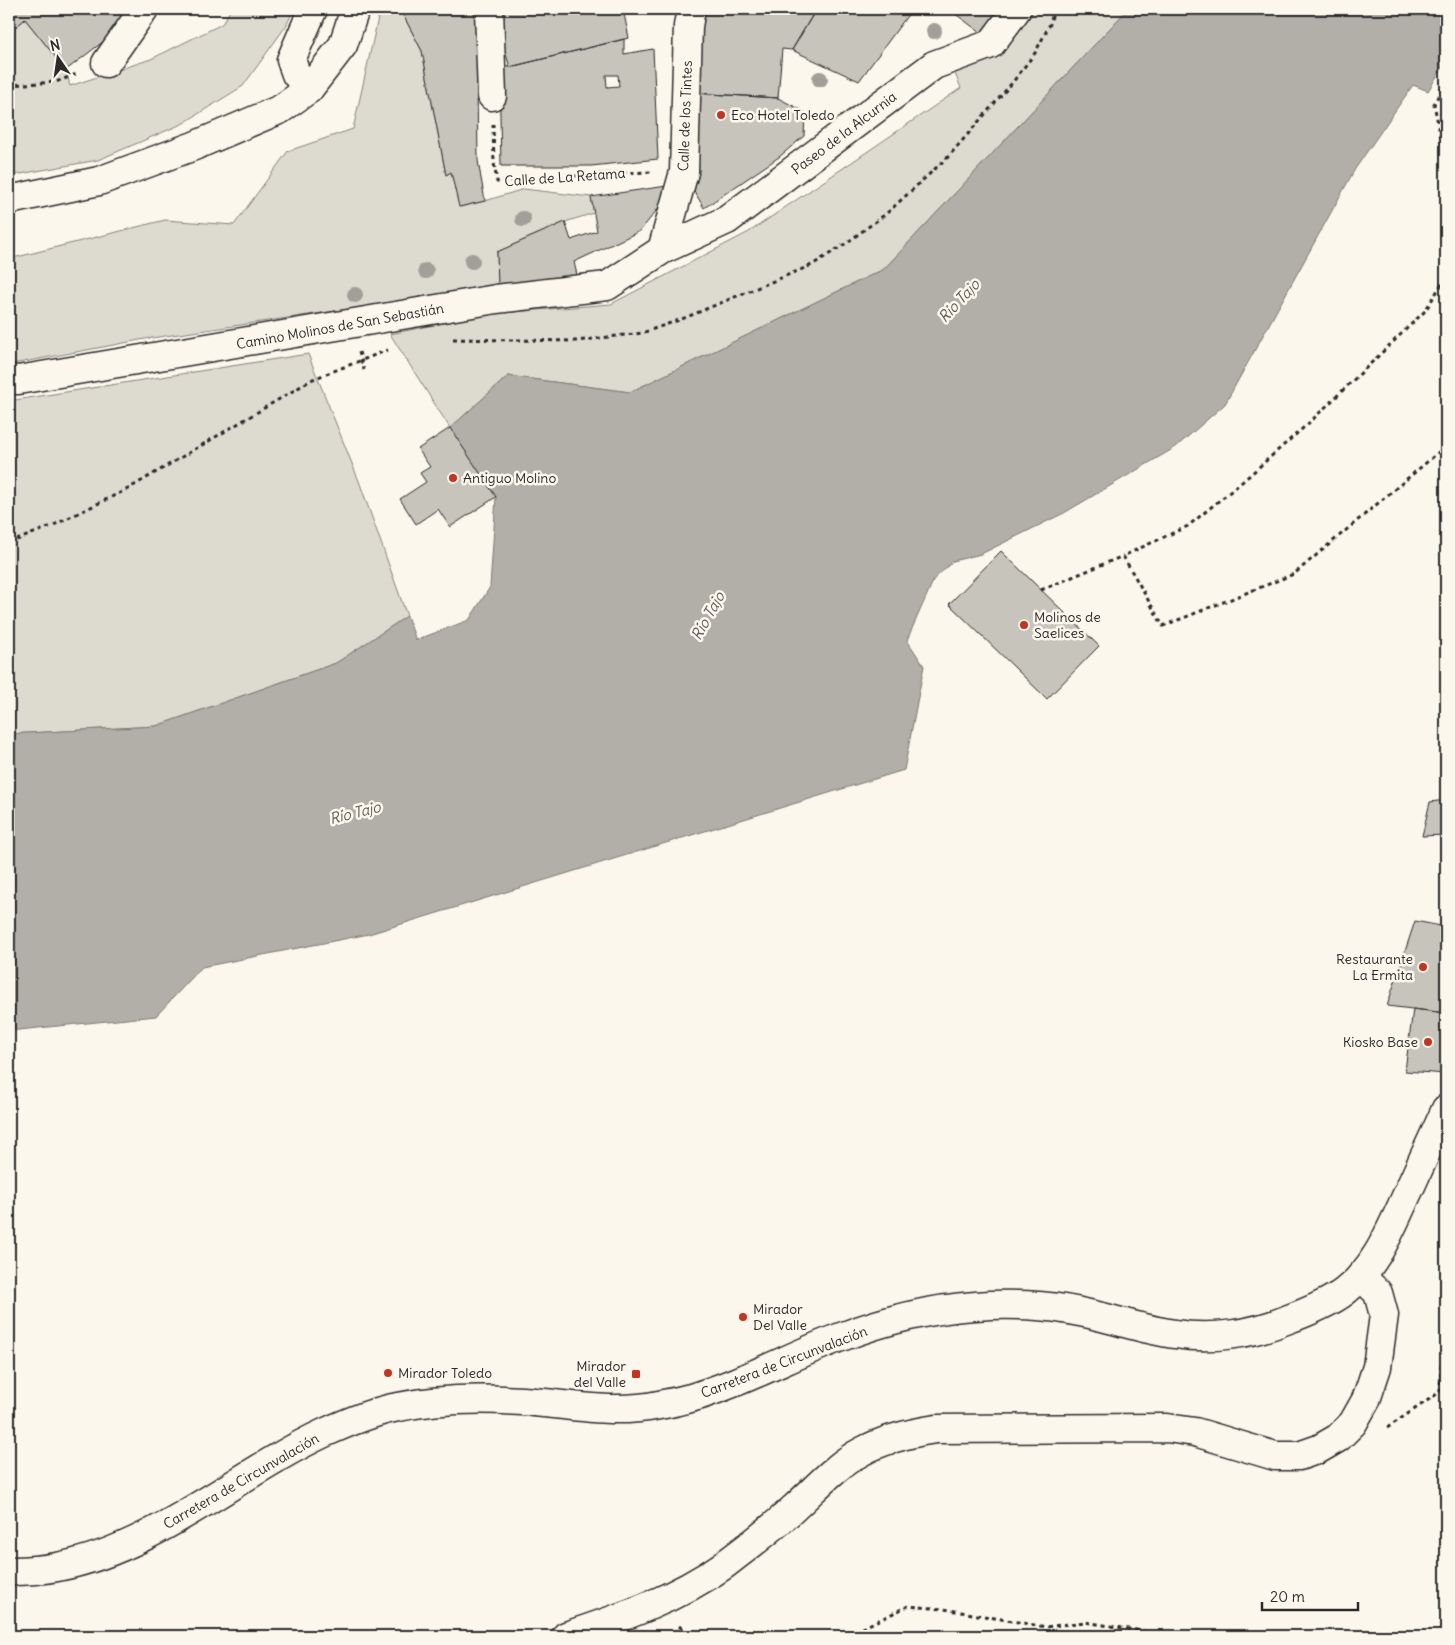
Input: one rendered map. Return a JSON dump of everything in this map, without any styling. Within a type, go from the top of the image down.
[{"type":"street","points":[[106,62],[144,9]]},
{"type":"street","points":[[309,89],[296,74],[291,60],[314,9]]},
{"type":"street","points":[[9,200],[99,181],[186,150],[281,109],[309,89],[343,45],[355,9]]},
{"type":"street","points":[[489,9],[492,96]]},
{"type":"street","name":"Calle de los Tintes","points":[[662,250],[684,172],[688,26],[691,9]]},
{"type":"street","name":"Paseo de la Alcurnia","points":[[662,250],[727,220],[934,65],[991,44],[1018,9]]},
{"type":"street","name":"Camino Molinos de San Sebastián","points":[[9,379],[28,378],[496,299],[607,286],[662,250]]},
{"type":"street","name":"Carretera de Circunvalación","points":[[9,1571],[57,1568],[95,1557],[126,1544],[155,1531],[299,1445],[341,1426],[390,1408],[432,1402],[472,1400],[522,1401],[609,1411],[654,1406],[705,1394],[843,1336],[921,1313],[976,1306],[1028,1306],[1076,1311],[1176,1335],[1215,1336],[1254,1331],[1317,1307],[1343,1293],[1361,1276],[1378,1253],[1392,1226],[1446,1109]]},
{"type":"street","points":[[566,1636],[628,1616],[661,1602],[722,1566],[759,1539],[837,1469],[860,1452],[884,1441],[910,1433],[936,1429],[1167,1428],[1195,1432],[1275,1456],[1300,1456],[1319,1449],[1338,1438],[1352,1423],[1366,1400],[1377,1367],[1384,1315],[1378,1293],[1361,1276]]},
{"type":"path","points":[[448,339],[576,341],[642,333],[682,319],[812,265],[845,244],[887,213],[950,156],[1035,53],[1050,24],[1054,9]]},
{"type":"path","points":[[9,85],[56,82],[106,62]]},
{"type":"path","points":[[1446,81],[1434,104],[1446,162]]},
{"type":"path","name":"Calle de La Retama","points":[[492,96],[494,163],[497,182],[615,173],[684,172]]},
{"type":"path","points":[[1041,590],[1123,556],[1188,526],[1242,482],[1311,421],[1425,311],[1446,277]]},
{"type":"path","points":[[9,543],[128,489],[313,379],[393,348]]},
{"type":"path","points":[[1123,556],[1163,626],[1294,574],[1446,446]]},
{"type":"path","points":[[1440,1392],[1446,1394]]},
{"type":"path","points":[[651,1606],[687,1633],[738,1636]]},
{"type":"path","points":[[831,1636],[856,1631],[908,1606],[944,1609],[1046,1627],[1085,1622],[1148,1632],[1158,1636]]},
{"type":"shaded area","points":[[231,9],[294,9],[286,26],[243,86],[182,124],[98,160],[9,176],[9,33],[25,19],[66,70],[70,86],[151,59],[222,24]]},
{"type":"shaded area","points":[[380,9],[400,9],[422,51],[446,175],[451,172],[460,207],[524,189],[591,197],[594,213],[565,222],[497,252],[498,287],[145,339],[18,363],[9,362],[9,259],[165,220],[234,225],[288,151],[353,129]]},
{"type":"shaded area","points":[[1026,9],[1128,9],[884,269],[630,392],[508,376],[450,428],[390,334],[488,314],[611,304],[749,232],[961,88],[951,64]]},
{"type":"shaded area","points":[[308,354],[359,481],[407,616],[336,663],[156,726],[9,734],[9,399],[15,400]]},
{"type":"water","name":"Río Tajo","points":[[1128,9],[1446,9],[1446,62],[1428,91],[1413,85],[1355,169],[1225,404],[1176,447],[1064,513],[981,554],[953,561],[934,579],[907,640],[924,666],[904,770],[369,934],[202,967],[156,1016],[9,1031],[9,734],[156,726],[336,663],[407,616],[416,640],[469,620],[490,587],[496,497],[450,428],[508,376],[630,392],[884,269]]},
{"type":"building","points":[[9,9],[130,9],[112,35],[66,70],[25,19],[9,33]]},
{"type":"building","points":[[400,9],[476,9],[478,161],[485,201],[459,207],[451,172],[446,175],[422,51]]},
{"type":"building","points":[[501,9],[561,9],[562,14],[577,9],[623,9],[629,38],[510,67],[504,48]]},
{"type":"building","points":[[701,9],[812,9],[812,16],[792,50],[782,49],[778,98],[693,93]]},
{"type":"building","points":[[812,9],[903,9],[910,12],[859,81],[792,50],[812,16]]},
{"type":"building","points":[[949,9],[1006,9],[985,36]]},
{"type":"building","points":[[624,39],[624,54],[653,49],[658,159],[591,166],[501,166],[499,67],[510,67]],"holes":[[[606,75],[618,75],[619,86],[607,87]]]},
{"type":"building","points":[[693,93],[778,98],[805,112],[804,136],[779,157],[704,208],[689,182]]},
{"type":"building","points":[[667,186],[666,199],[640,231],[574,262],[578,279],[498,287],[497,252],[565,222],[571,240],[597,231],[591,197]]},
{"type":"building","name":"Antiguo Molino","points":[[450,428],[496,497],[450,527],[438,509],[416,524],[400,499],[426,482],[420,473],[430,467],[418,449]]},
{"type":"building","name":"Molinos de Saelices","points":[[1001,551],[1099,646],[1047,699],[949,604]]},
{"type":"building","points":[[1446,800],[1446,835],[1422,836],[1430,802]]},
{"type":"building","name":"Restaurante La Ermita","points":[[1415,921],[1446,927],[1446,1013],[1387,1006]]},
{"type":"building","name":"Kiosko Base","points":[[1413,1009],[1446,1013],[1446,1074],[1405,1071]]},
{"type":"place","name":"Eco Hotel Toledo","points":[[721,115]]},
{"type":"place","name":"Antiguo Molino","points":[[453,478]]},
{"type":"place","name":"Molinos de Saelices","points":[[1024,625]]},
{"type":"place","name":"Restaurante La Ermita","points":[[1423,967]]},
{"type":"place","name":"Kiosko Base","points":[[1428,1042]]},
{"type":"place","name":"Mirador Del Valle","points":[[743,1317]]},
{"type":"place","name":"Mirador Toledo","points":[[388,1373]]},
{"type":"place","name":"Mirador del Valle","points":[[636,1374]]}]
